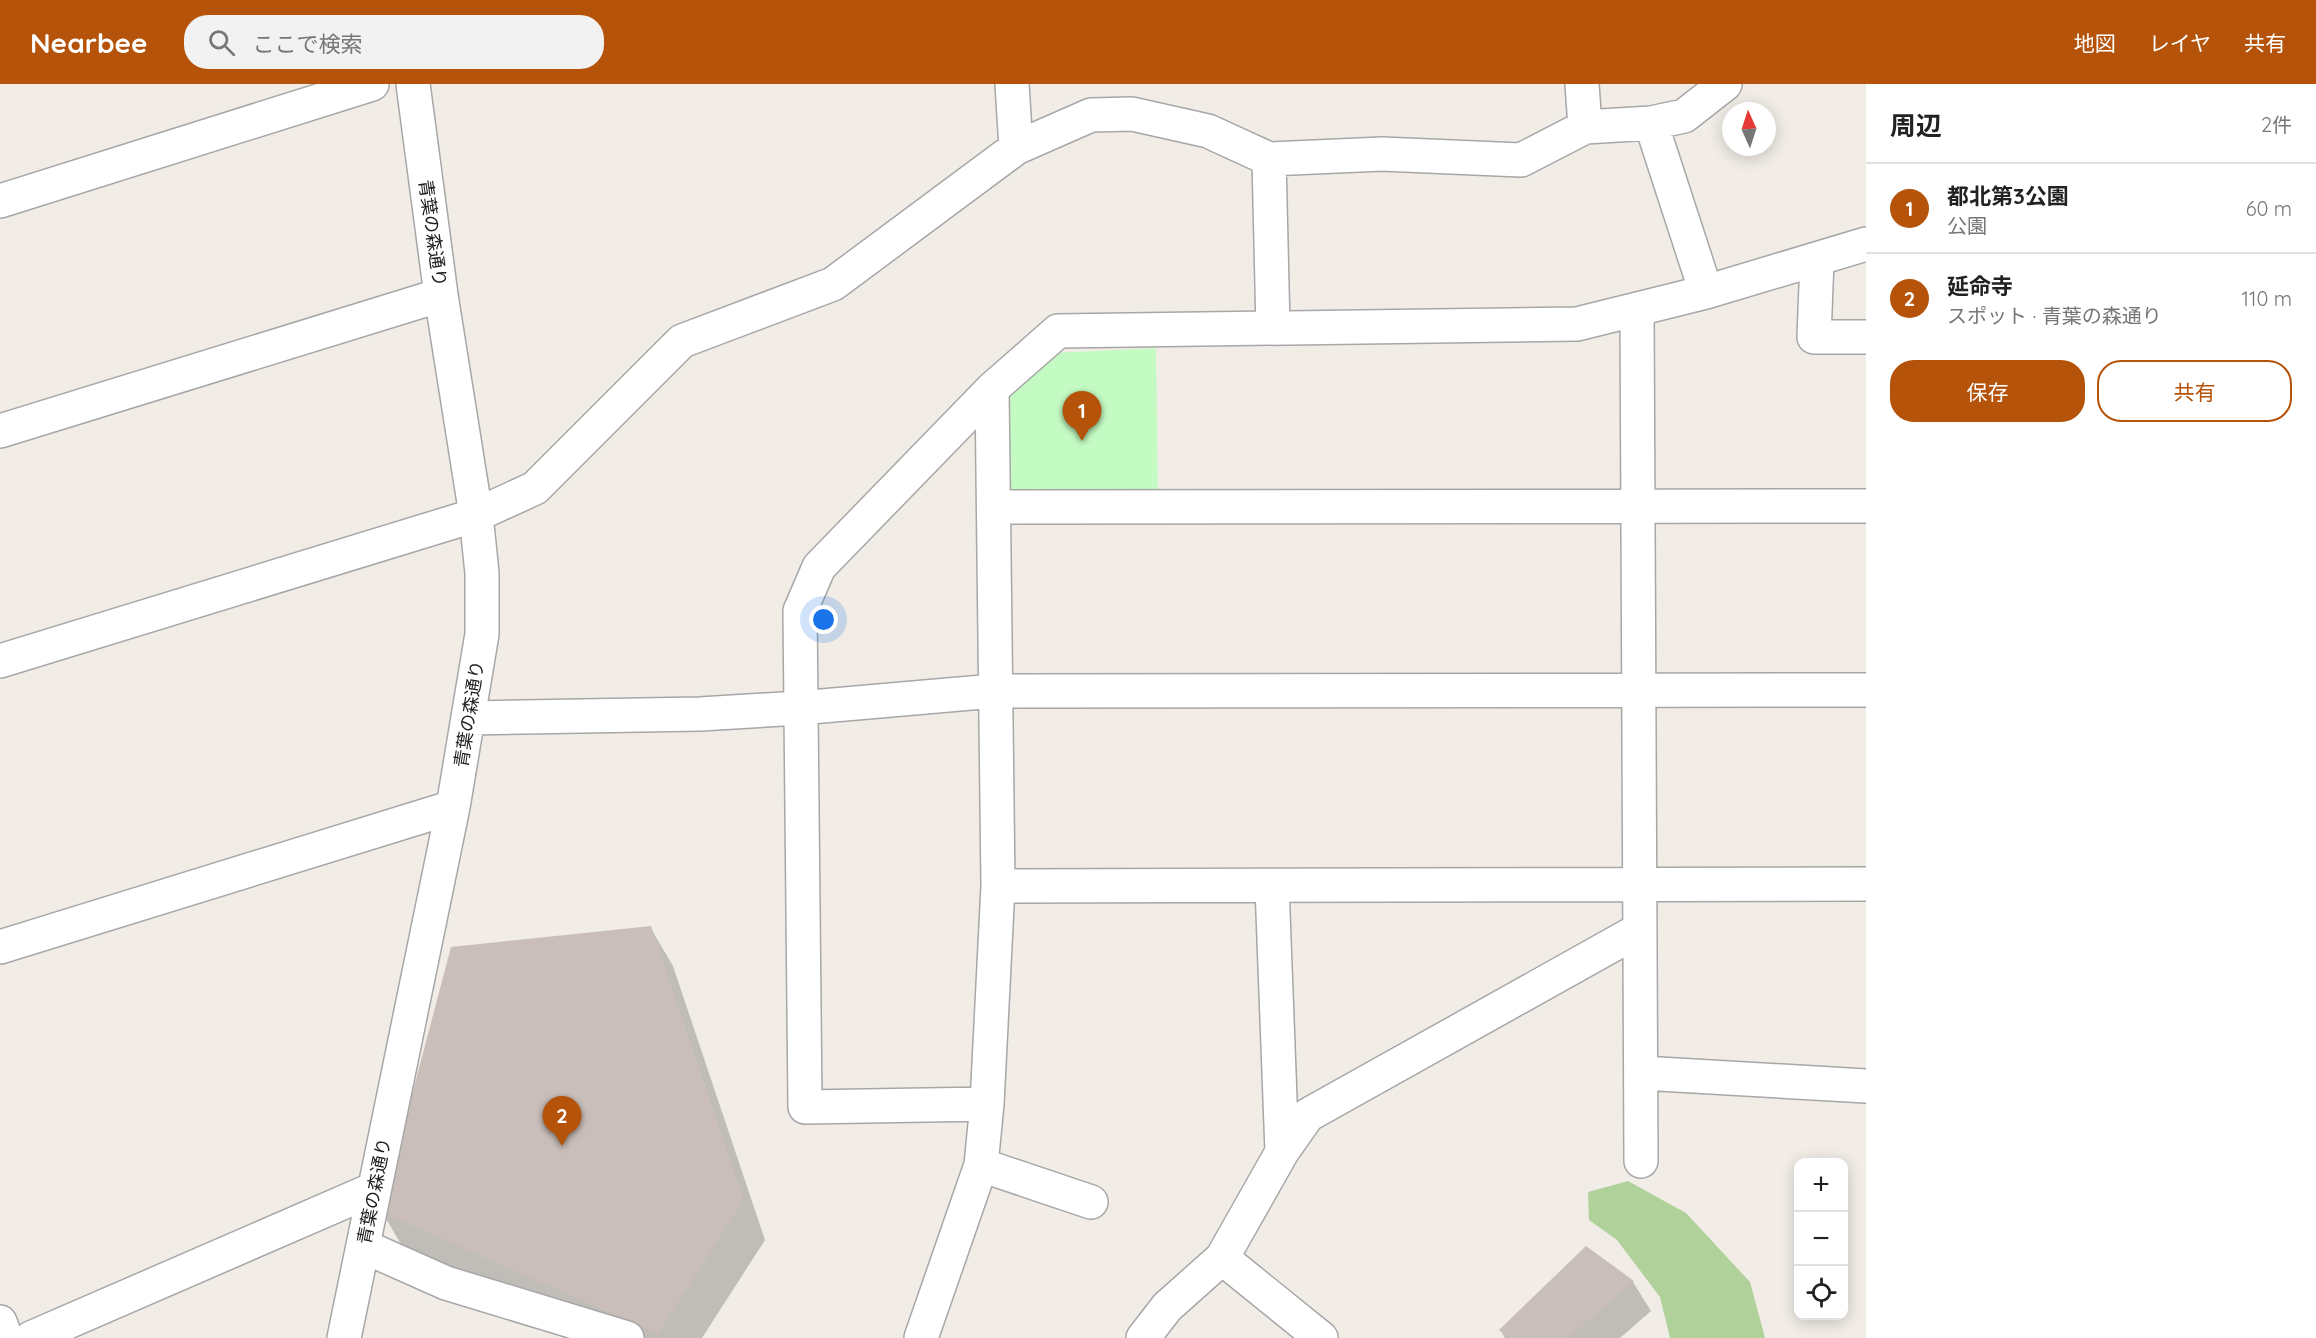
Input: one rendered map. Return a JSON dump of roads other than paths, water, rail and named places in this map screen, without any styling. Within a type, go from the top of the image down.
[{"type":"street","points":[[0,201],[372,84]]},
{"type":"street","name":"青葉の森通り","points":[[344,1338],[453,807],[470,718],[482,634],[482,573],[476,515],[441,295],[413,84]]},
{"type":"street","points":[[1012,84],[1016,148]]},
{"type":"street","points":[[1582,84],[1585,127]]},
{"type":"street","points":[[0,661],[476,515],[535,488],[682,341],[833,284],[1016,148],[1092,114],[1132,114],[1208,131],[1269,159],[1382,154],[1521,160],[1585,127],[1651,123],[1684,116],[1725,84]]},
{"type":"street","points":[[1651,123],[1706,292]]},
{"type":"street","points":[[1269,159],[1273,328]]},
{"type":"street","points":[[987,1104],[804,1107],[799,708],[800,611],[819,567],[992,389],[1058,331],[1577,324],[1706,292],[1866,244]]},
{"type":"street","points":[[1817,260],[1814,337],[1866,337]]},
{"type":"street","points":[[0,431],[441,295]]},
{"type":"street","points":[[1637,310],[1641,1161]]},
{"type":"street","points":[[921,1338],[981,1165],[987,1104],[998,886],[992,389]]},
{"type":"street","points":[[995,507],[1866,506]]},
{"type":"street","points":[[470,718],[700,714],[994,691],[1866,690]]},
{"type":"street","points":[[0,947],[453,807]]},
{"type":"street","points":[[998,886],[1866,884]]},
{"type":"street","points":[[1272,886],[1282,1152]]},
{"type":"street","points":[[1143,1338],[1167,1308],[1222,1258],[1282,1152],[1308,1115],[1639,930]]},
{"type":"street","points":[[1642,1073],[1866,1086]]},
{"type":"street","points":[[981,1165],[1091,1202]]},
{"type":"street","points":[[31,1338],[374,1189]]},
{"type":"street","points":[[363,1246],[446,1283],[564,1328],[627,1338]]},
{"type":"street","points":[[1222,1258],[1321,1338]]},
{"type":"street","points":[[0,1322],[6,1338]]},
{"type":"place","name":"都北第3公園","points":[[1082,441]]},
{"type":"place","name":"延命寺","points":[[562,1146]]}]
